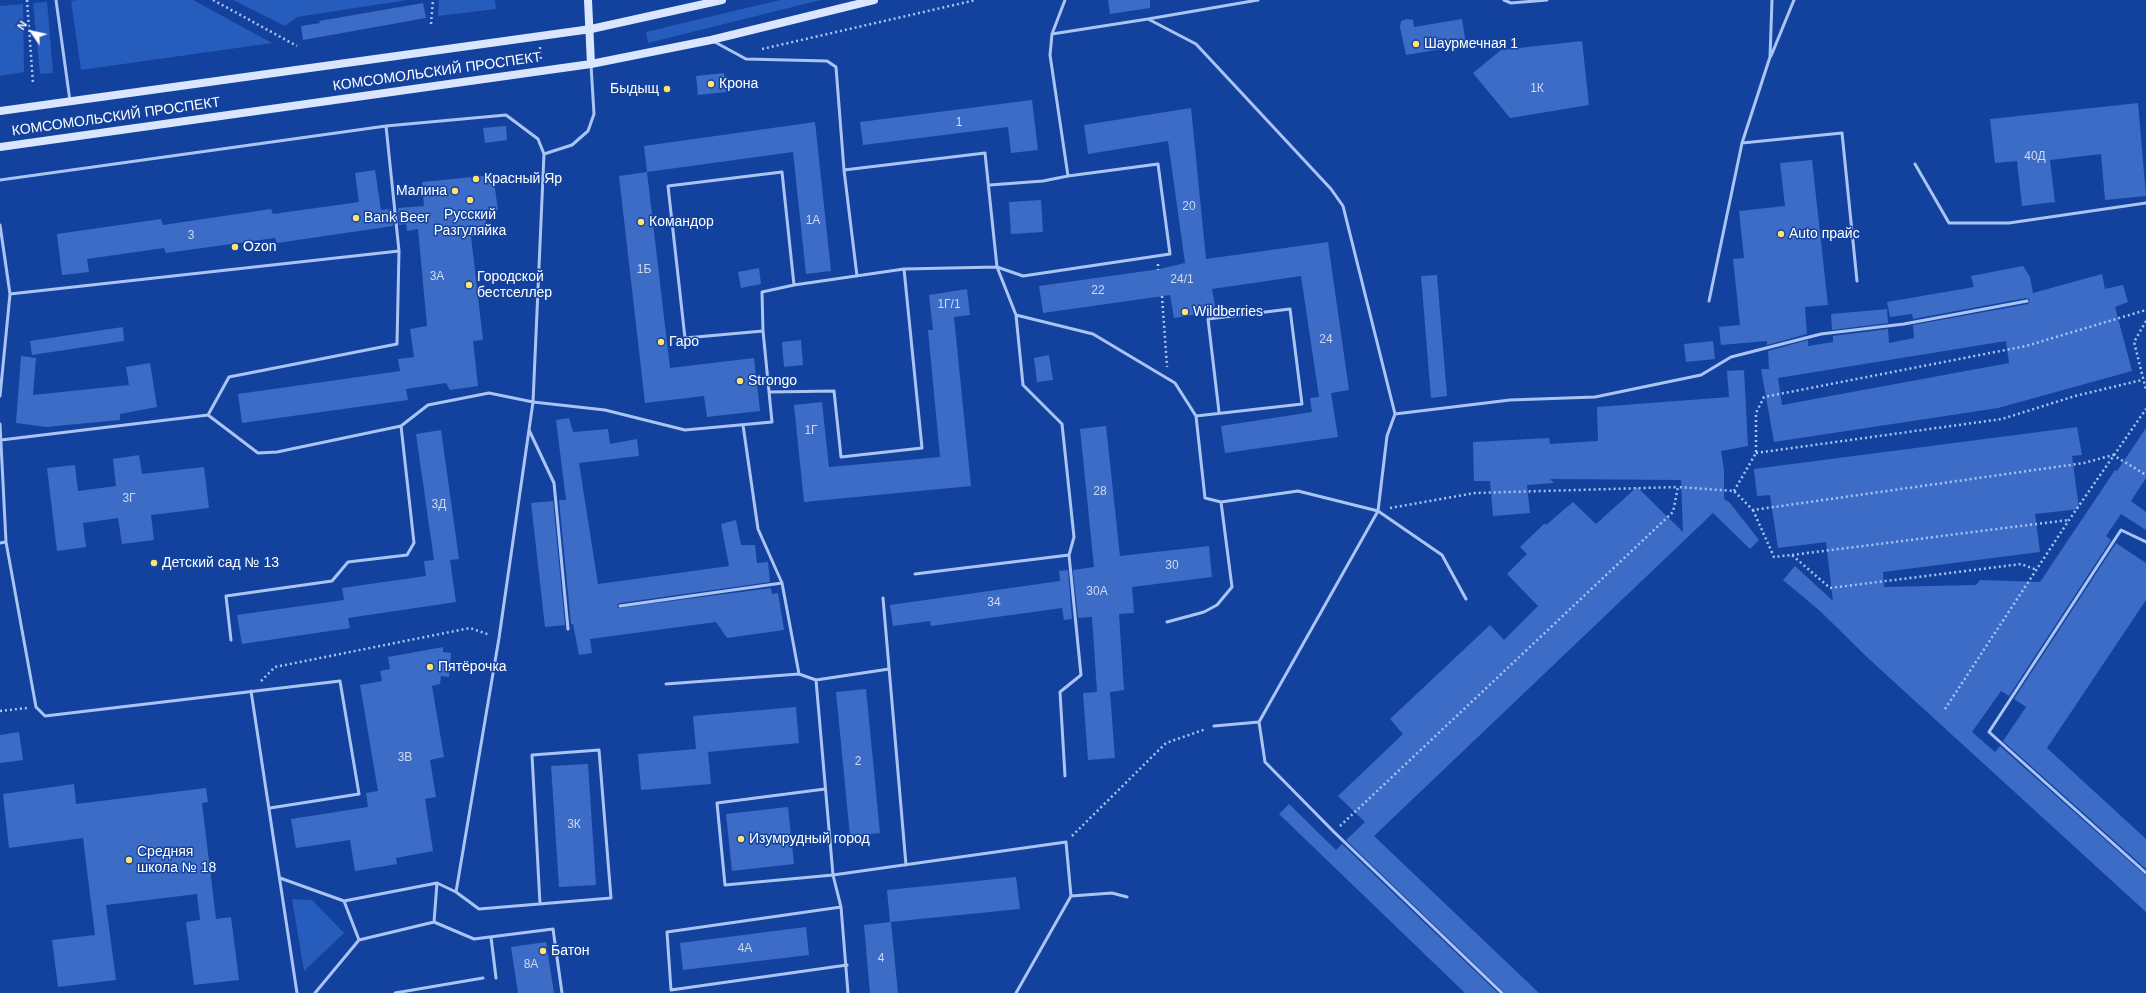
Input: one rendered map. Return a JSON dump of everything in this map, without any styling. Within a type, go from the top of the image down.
[{"type":"main road","points":[[588,0],[591,29],[591,64]]},
{"type":"main road","name":"КОМСОМОЛЬСКИЙ ПРОСПЕКТ","points":[[0,111],[591,29],[722,0]]},
{"type":"main road","name":"КОМСОМОЛЬСКИЙ ПРОСПЕКТ","points":[[0,147],[591,64],[711,40],[874,0]]},
{"type":"lane","points":[[56,0],[70,102]]},
{"type":"lane","points":[[1065,0],[1052,34],[1050,55],[1068,176]]},
{"type":"lane","points":[[1052,34],[1258,0]]},
{"type":"lane","points":[[1504,0],[1511,3],[1547,0]]},
{"type":"lane","points":[[1770,58],[1772,0]]},
{"type":"lane","points":[[1709,301],[1742,143],[1770,58],[1794,0]]},
{"type":"lane","points":[[1148,19],[1196,44],[1332,189],[1343,206],[1395,414],[1387,436],[1378,511],[1260,722],[1265,762],[1334,832],[1502,993]]},
{"type":"lane","points":[[711,40],[746,60],[827,61],[836,67],[844,170],[857,276]]},
{"type":"lane","points":[[544,154],[572,145],[588,131],[594,114],[591,64]]},
{"type":"lane","points":[[0,180],[386,126],[506,115],[538,139],[544,154],[533,402],[499,638],[456,892]]},
{"type":"lane","points":[[208,415],[229,377],[396,344],[399,251],[386,126]]},
{"type":"lane","points":[[1742,143],[1842,133],[1857,281]]},
{"type":"lane","points":[[844,170],[986,154],[998,267],[1016,315],[1023,385],[1062,424],[1074,538],[1069,555],[1081,675],[1060,692],[1065,776]]},
{"type":"lane","points":[[1,440],[208,415],[258,453],[277,452],[402,426],[428,405],[489,393],[533,402],[605,410],[685,430],[772,422],[763,331],[762,292],[794,285],[904,269],[998,267],[1022,276],[1170,254],[1158,164],[1068,176],[1043,181],[990,185]]},
{"type":"lane","points":[[1915,164],[1949,223],[2009,223],[2146,203]]},
{"type":"lane","points":[[763,331],[685,338],[668,186],[782,172],[794,285]]},
{"type":"lane","points":[[0,225],[10,294],[0,396]]},
{"type":"lane","points":[[10,294],[399,251]]},
{"type":"lane","points":[[770,392],[834,391],[841,457],[922,448],[904,269]]},
{"type":"lane","points":[[1395,414],[1510,400],[1595,397],[1701,375],[1732,357],[1821,334],[1904,324],[2027,301]]},
{"type":"lane","points":[[1196,416],[1219,412],[1302,404],[1290,308],[1208,319],[1219,412]]},
{"type":"lane","points":[[1016,315],[1093,334],[1174,383],[1196,416],[1205,498],[1221,502],[1298,491],[1378,511],[1442,555],[1466,599]]},
{"type":"lane","points":[[0,424],[6,542],[36,707],[45,716],[340,681],[359,794],[270,808]]},
{"type":"lane","points":[[743,425],[758,529],[782,583],[799,674]]},
{"type":"lane","points":[[231,640],[226,596],[332,581],[348,562],[407,555],[414,543],[402,426]]},
{"type":"lane","points":[[529,430],[554,483],[568,629]]},
{"type":"lane","points":[[1167,622],[1204,612],[1217,605],[1232,587],[1221,502]]},
{"type":"lane","points":[[2146,542],[2121,530],[1989,732],[2146,873]]},
{"type":"lane","points":[[0,542],[6,542]]},
{"type":"lane","points":[[915,574],[1069,555]]},
{"type":"lane","points":[[620,606],[782,583]]},
{"type":"lane","points":[[883,598],[906,865]]},
{"type":"lane","points":[[666,684],[799,674],[816,680],[889,669]]},
{"type":"lane","points":[[816,680],[833,875],[841,907],[847,965],[848,993]]},
{"type":"lane","points":[[251,691],[297,993]]},
{"type":"lane","points":[[1214,726],[1260,722]]},
{"type":"lane","points":[[280,878],[344,900],[437,883],[456,892],[479,909],[540,904],[611,898],[599,750],[532,755],[540,904]]},
{"type":"lane","points":[[826,790],[717,803],[725,885],[833,875],[1066,842],[1071,896],[1016,993]]},
{"type":"lane","points":[[434,922],[437,883]]},
{"type":"lane","points":[[1071,896],[1112,893],[1127,897]]},
{"type":"lane","points":[[344,900],[359,940]]},
{"type":"lane","points":[[841,907],[667,932],[671,990],[847,965]]},
{"type":"lane","points":[[315,993],[359,940],[434,922],[474,939],[553,929],[562,993]]},
{"type":"lane","points":[[490,937],[496,978]]},
{"type":"lane","points":[[395,993],[483,978]]},
{"type":"path","points":[[27,0],[33,83]]},
{"type":"path","points":[[213,0],[298,46]]},
{"type":"path","points":[[431,24],[432,0]]},
{"type":"path","points":[[761,49],[976,0]]},
{"type":"path","points":[[539,45],[541,59]]},
{"type":"path","points":[[1162,296],[1168,379]]},
{"type":"path","points":[[1734,490],[1756,453],[1756,413],[1764,397],[2026,346],[2146,310]]},
{"type":"path","points":[[2146,321],[2134,342],[2142,380],[2146,390]]},
{"type":"path","points":[[1756,453],[2002,419],[2075,396],[2142,380]]},
{"type":"path","points":[[1944,709],[2037,570],[2068,520],[2146,409]]},
{"type":"path","points":[[1753,510],[2084,463],[2113,455],[2146,475]]},
{"type":"path","points":[[1378,511],[1475,493],[1678,487],[1734,490],[1753,510],[1774,557],[2068,520]]},
{"type":"path","points":[[1334,832],[1673,512],[1678,487]]},
{"type":"path","points":[[1792,555],[1830,588],[2021,564],[2037,570]]},
{"type":"path","points":[[251,691],[275,667],[470,628],[499,638]]},
{"type":"path","points":[[0,711],[36,707]]},
{"type":"path","points":[[1066,842],[1166,743],[1214,726]]},
{"type":"shaded area","points":[[193,0],[272,43],[81,70],[71,1]]},
{"type":"shaded area","points":[[233,0],[407,0],[297,17],[285,26]]},
{"type":"shaded area","points":[[439,0],[495,0],[496,9],[438,16]]},
{"type":"shaded area","points":[[780,0],[821,0],[648,43],[646,32]]},
{"type":"shaded area","points":[[47,2],[53,73],[40,74],[33,3]]},
{"type":"shaded area","points":[[23,4],[24,72],[0,76],[0,6]]},
{"type":"shaded area","points":[[292,899],[312,900],[344,933],[304,971]]},
{"type":"building","points":[[1108,0],[1150,0],[1150,8],[1110,14]]},
{"type":"building","points":[[423,3],[426,18],[303,40],[301,26],[320,23],[319,21]]},
{"type":"building","points":[[1407,19],[1413,20],[1414,27],[1462,19],[1466,45],[1406,55],[1400,27],[1401,21]]},
{"type":"building","points":[[1582,41],[1589,105],[1510,118],[1473,73],[1501,50]]},
{"type":"building","name":"Крона","points":[[724,73],[726,92],[698,95],[696,76]]},
{"type":"building","points":[[1032,100],[1038,150],[1011,153],[1008,127],[863,145],[860,122]]},
{"type":"building","points":[[2138,103],[2146,196],[2105,200],[2101,154],[2050,160],[2055,202],[2022,206],[2017,161],[1995,163],[1990,119]]},
{"type":"building","points":[[1191,108],[1206,259],[1328,242],[1349,390],[1331,393],[1338,437],[1225,453],[1221,426],[1312,412],[1310,398],[1319,397],[1301,276],[1212,289],[1216,311],[1174,318],[1170,295],[1043,313],[1039,286],[1160,269],[1185,263],[1168,141],[1088,154],[1084,125]]},
{"type":"building","points":[[815,122],[831,271],[806,274],[793,152],[647,172],[644,146]]},
{"type":"building","points":[[506,126],[507,140],[485,143],[483,128]]},
{"type":"building","name":"Auto прайс","points":[[1812,160],[1828,305],[1805,307],[1807,334],[1767,345],[1767,341],[1721,345],[1719,327],[1740,325],[1733,259],[1744,258],[1739,211],[1785,206],[1780,163]]},
{"type":"building","points":[[375,170],[381,210],[392,209],[393,226],[277,243],[275,238],[166,253],[164,248],[87,259],[89,272],[62,275],[57,234],[161,219],[163,225],[271,209],[273,214],[359,202],[355,173]]},
{"type":"building","points":[[647,172],[670,368],[754,358],[760,411],[707,417],[704,396],[645,403],[619,176]]},
{"type":"building","points":[[493,175],[498,210],[487,210],[484,235],[471,236],[483,340],[473,341],[478,386],[450,390],[446,383],[406,389],[408,400],[242,423],[238,394],[400,371],[398,359],[414,357],[410,329],[427,326],[418,229],[407,231],[406,224],[399,225],[398,208],[424,206],[422,182]]},
{"type":"building","points":[[1041,200],[1043,232],[1011,234],[1009,202]]},
{"type":"building","points":[[2023,266],[2030,277],[2033,293],[2102,274],[2105,289],[2123,285],[2128,302],[2115,307],[2132,371],[1998,408],[1774,442],[1761,369],[1769,369],[1768,351],[1808,340],[1808,346],[1833,342],[1833,336],[1888,329],[1889,343],[1914,338],[1913,325],[2028,304],[2030,300],[2026,298],[1913,319],[1912,314],[1890,317],[1887,302],[1974,287],[1971,276]],"holes":[[[2006,341],[2009,363],[1782,405],[1778,378]]]},
{"type":"building","points":[[759,268],[761,284],[741,288],[738,272]]},
{"type":"building","points":[[1437,275],[1447,396],[1431,398],[1421,276]]},
{"type":"building","points":[[967,289],[970,315],[954,317],[971,486],[804,502],[794,405],[822,402],[829,467],[940,457],[928,330],[933,330],[929,295]]},
{"type":"building","points":[[1887,309],[1888,323],[1832,330],[1831,314]]},
{"type":"building","points":[[123,327],[124,341],[32,355],[30,341]]},
{"type":"building","points":[[801,340],[803,365],[784,367],[782,342]]},
{"type":"building","points":[[1713,341],[1715,359],[1686,362],[1684,344]]},
{"type":"building","points":[[1049,355],[1053,380],[1037,382],[1034,358]]},
{"type":"building","points":[[21,356],[36,358],[33,395],[129,385],[126,367],[150,363],[157,407],[120,414],[120,420],[46,427],[16,423]]},
{"type":"building","points":[[1744,370],[1748,446],[1721,451],[1724,470],[1724,499],[1730,503],[1759,540],[1750,549],[1713,513],[1374,836],[1539,993],[1505,993],[1346,840],[1365,822],[1338,796],[1403,734],[1390,719],[1490,625],[1504,640],[1538,606],[1507,574],[1527,554],[1520,547],[1545,523],[1546,525],[1573,502],[1596,524],[1637,487],[1683,532],[1681,480],[1550,479],[1554,483],[1527,485],[1530,513],[1493,516],[1490,481],[1474,481],[1473,442],[1549,438],[1550,444],[1598,441],[1597,407],[1729,397],[1727,371]]},
{"type":"building","points":[[569,418],[573,432],[608,429],[610,444],[637,439],[639,456],[579,463],[598,584],[729,566],[721,524],[736,520],[741,545],[755,545],[757,563],[768,562],[770,582],[620,603],[617,605],[618,608],[771,588],[772,594],[778,593],[784,630],[727,638],[716,622],[590,639],[592,653],[579,655],[573,624],[571,624],[559,500],[566,500],[556,420]]},
{"type":"building","points":[[1106,426],[1120,556],[1209,546],[1212,577],[1132,587],[1134,613],[1119,614],[1124,690],[1110,692],[1115,758],[1088,760],[1083,693],[1097,692],[1092,617],[1078,618],[1073,570],[1094,567],[1080,429]]},
{"type":"building","points":[[2077,427],[2082,455],[2072,456],[2079,509],[2035,514],[2040,552],[1883,572],[1884,587],[1976,585],[1980,580],[2040,582],[2115,470],[2117,471],[2146,428],[2146,478],[2131,501],[2146,512],[2146,530],[2121,514],[2106,536],[2111,540],[2009,696],[2001,691],[1972,732],[1995,752],[2000,746],[2146,876],[2146,912],[1869,659],[1820,611],[1783,580],[1795,566],[1833,601],[1826,542],[1778,548],[1770,495],[1757,496],[1754,469]]},
{"type":"building","points":[[441,430],[459,559],[450,560],[456,602],[348,618],[350,628],[242,644],[237,615],[344,600],[342,588],[426,576],[424,561],[434,560],[416,434]]},
{"type":"building","points":[[139,455],[142,474],[204,467],[209,508],[151,515],[154,540],[122,544],[118,518],[83,523],[86,547],[57,551],[47,468],[75,465],[78,491],[116,486],[113,459]]},
{"type":"building","points":[[553,501],[565,625],[545,627],[531,503]]},
{"type":"building","points":[[2116,543],[2146,563],[2146,600],[2047,748],[2146,839],[2146,869],[2003,741],[2026,707],[2014,699]]},
{"type":"building","points":[[1068,570],[1072,619],[1064,620],[1062,608],[931,626],[930,621],[893,626],[890,605],[1060,581],[1059,571]]},
{"type":"building","points":[[443,647],[443,652],[451,653],[449,677],[441,676],[440,684],[432,686],[444,757],[430,760],[436,797],[425,799],[433,851],[396,858],[397,864],[355,871],[350,840],[296,848],[291,819],[368,807],[366,793],[378,791],[360,685],[382,681],[380,671],[390,669],[388,657]]},
{"type":"building","points":[[866,689],[880,833],[850,836],[836,692]]},
{"type":"building","points":[[796,707],[799,743],[708,752],[711,784],[641,790],[638,754],[696,749],[693,716]]},
{"type":"building","points":[[19,732],[23,760],[0,763],[0,735]]},
{"type":"building","points":[[588,764],[596,885],[559,887],[551,766]]},
{"type":"building","points":[[74,784],[76,804],[206,788],[208,802],[202,803],[216,919],[231,917],[239,980],[194,985],[186,922],[200,920],[197,894],[106,905],[116,980],[58,987],[52,940],[95,935],[83,838],[9,848],[3,794]]},
{"type":"building","points":[[1289,804],[1336,850],[1342,844],[1498,993],[1465,993],[1279,814]]},
{"type":"building","points":[[788,807],[794,864],[732,871],[726,814]]},
{"type":"building","points":[[1016,877],[1020,909],[890,922],[887,890]]},
{"type":"building","points":[[891,922],[898,993],[870,993],[864,925]]},
{"type":"building","points":[[806,927],[809,955],[683,970],[680,943]]},
{"type":"building","points":[[546,942],[554,993],[518,993],[511,947]]},
{"type":"place","name":"Шаурмечная 1","points":[[1416,44]]},
{"type":"place","name":"Крона","points":[[711,84]]},
{"type":"place","name":"Быдыщ","points":[[667,89]]},
{"type":"place","name":"Красный Яр","points":[[476,179]]},
{"type":"place","name":"Малина","points":[[455,191]]},
{"type":"place","name":"Русский Разгуляйка","points":[[470,200]]},
{"type":"place","name":"Bank Beer","points":[[356,218]]},
{"type":"place","name":"Командор","points":[[641,222]]},
{"type":"place","name":"Auto прайс","points":[[1781,234]]},
{"type":"place","name":"Ozon","points":[[235,247]]},
{"type":"place","name":"Городской бестселлер","points":[[469,285]]},
{"type":"place","name":"Wildberries","points":[[1185,312]]},
{"type":"place","name":"Гаро","points":[[661,342]]},
{"type":"place","name":"Strongo","points":[[740,381]]},
{"type":"place","name":"Детский сад № 13","points":[[154,563]]},
{"type":"place","name":"Пятёрочка","points":[[430,667]]},
{"type":"place","name":"Изумрудный город","points":[[741,839]]},
{"type":"place","name":"Средняя школа № 18","points":[[129,860]]},
{"type":"place","name":"Батон","points":[[543,951]]}]
